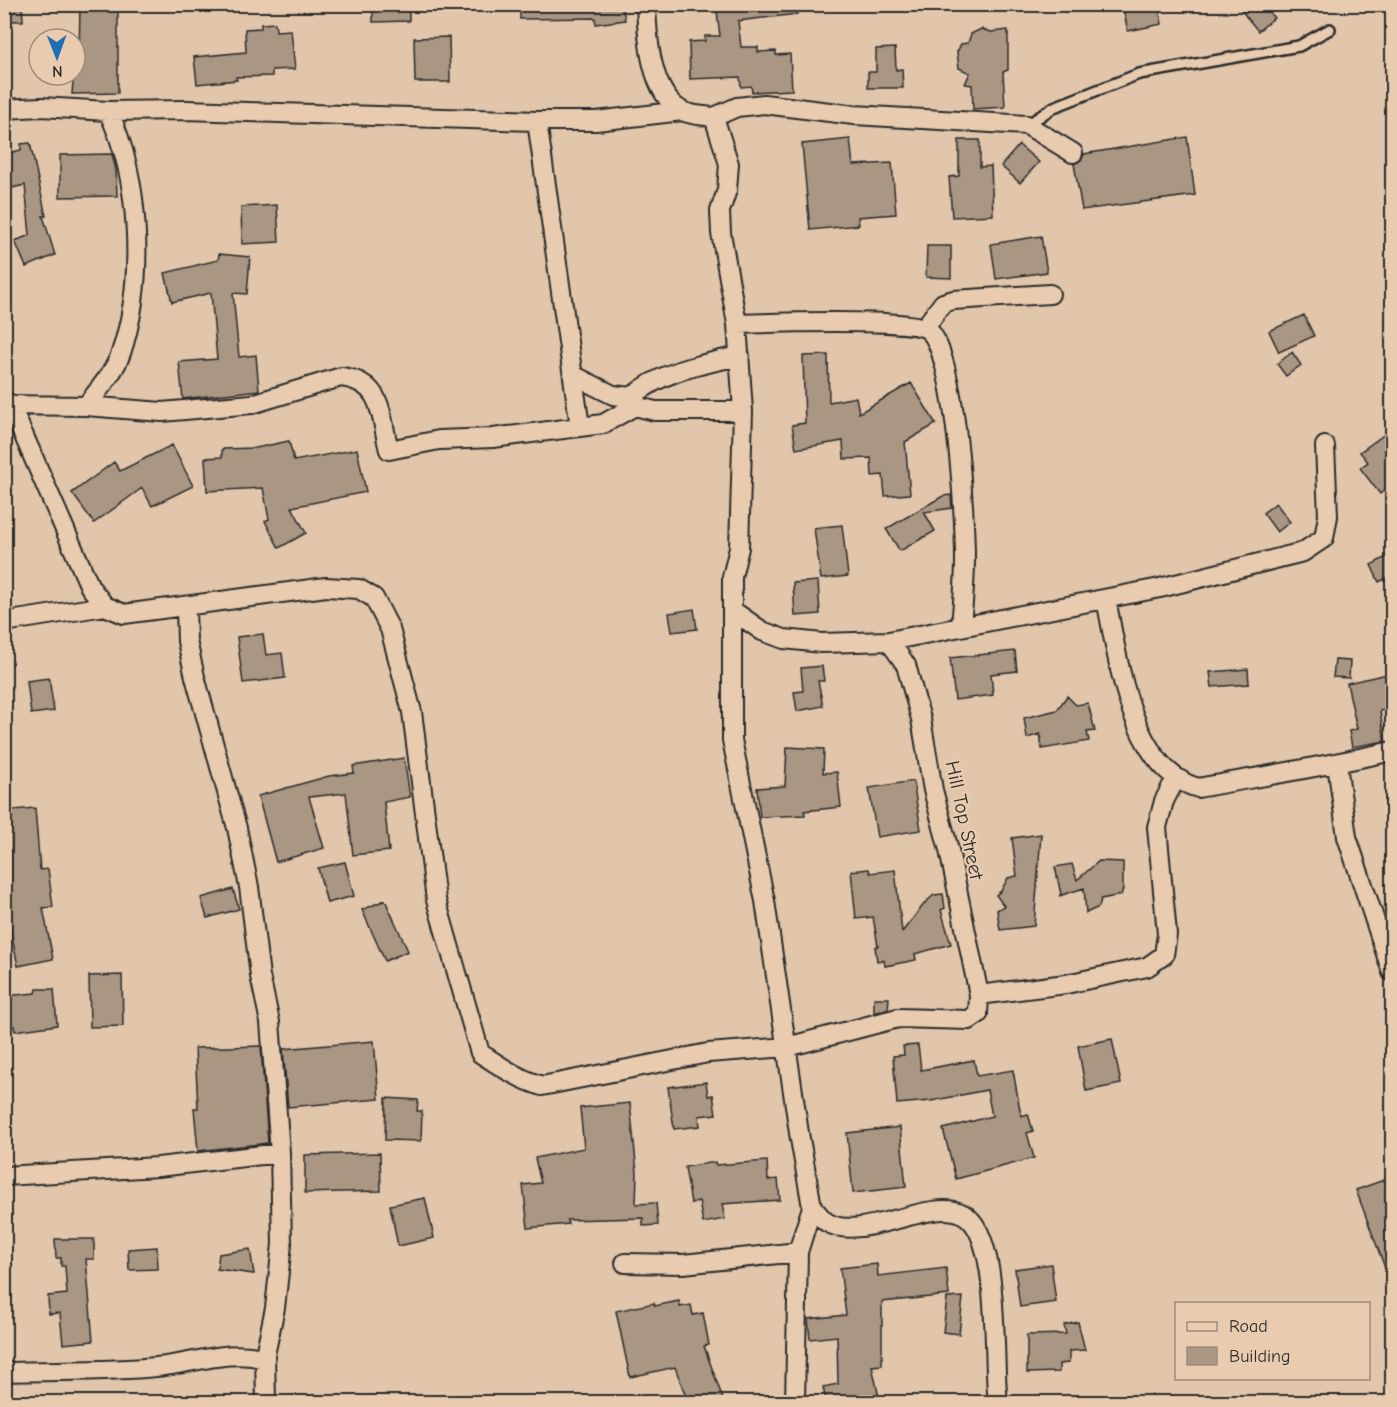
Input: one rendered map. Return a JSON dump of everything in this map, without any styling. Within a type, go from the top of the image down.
[{"type":"street","points":[[646,4],[651,64],[664,94],[682,111]]},
{"type":"street","points":[[4,109],[42,106],[108,111],[186,110],[596,121],[682,111],[714,117],[737,107],[764,104],[864,116],[1027,125],[1073,153]]},
{"type":"street","points":[[86,406],[109,376],[121,354],[134,303],[136,282],[132,200],[127,164],[108,111]]},
{"type":"street","points":[[714,117],[729,164],[727,189],[720,211],[730,297],[737,324],[743,411],[739,548],[732,577],[732,740],[765,901],[812,1207],[798,1252],[795,1402]]},
{"type":"street","points":[[537,121],[580,427]]},
{"type":"street","points":[[925,327],[943,303],[953,300],[1050,294]]},
{"type":"street","points":[[737,324],[809,322],[925,327],[935,335],[941,348],[951,398],[960,468],[965,557],[961,626]]},
{"type":"street","points":[[740,356],[680,371],[645,386],[634,401],[603,424],[493,438],[439,440],[389,450],[376,396],[357,379],[342,377],[252,404],[162,412],[86,406],[7,404],[90,587],[105,606],[124,614],[186,608],[326,587],[359,589],[374,598],[390,629],[412,712],[436,900],[480,1053],[517,1077],[542,1086],[708,1053],[787,1047]]},
{"type":"street","points":[[573,375],[613,395],[656,411],[743,411]]},
{"type":"street","points":[[732,610],[762,631],[784,639],[822,643],[889,641],[1106,599],[1303,552],[1324,538],[1328,516],[1325,446]]},
{"type":"street","points":[[1106,599],[1127,699],[1137,723],[1160,762],[1176,778],[1198,788],[1306,767],[1336,764],[1392,751]]},
{"type":"street","points":[[4,622],[105,606]]},
{"type":"street","points":[[186,608],[187,641],[195,677],[237,828],[249,887],[260,976],[270,1022],[280,1152],[282,1244],[275,1308],[265,1359],[266,1402]]},
{"type":"street","points":[[732,639],[762,631]]},
{"type":"street","name":"Hill Top Street","points":[[787,1047],[898,1018],[969,1020],[978,1014],[979,995],[949,850],[933,790],[921,719],[906,665],[889,641]]},
{"type":"street","points":[[1336,764],[1347,837],[1392,972]]},
{"type":"street","points":[[979,995],[1066,984],[1147,967],[1164,955],[1167,934],[1157,827],[1164,801],[1176,778]]},
{"type":"street","points":[[4,1176],[158,1167],[280,1152]]},
{"type":"street","points":[[812,1207],[827,1223],[839,1227],[878,1223],[949,1209],[963,1214],[976,1223],[986,1247],[990,1270],[998,1402]]},
{"type":"street","points":[[624,1263],[683,1264],[798,1252]]},
{"type":"street","points":[[4,1372],[157,1367],[237,1355],[265,1359]]},
{"type":"lane","points":[[1027,125],[1054,107],[1139,74],[1299,46],[1330,28]]},
{"type":"building","points":[[80,4],[118,4],[118,93],[72,94],[73,87],[87,87],[87,27],[80,27]]},
{"type":"building","points":[[373,4],[409,4],[409,21],[373,22]]},
{"type":"building","points":[[520,4],[622,4],[625,20],[596,24],[595,18],[520,19]]},
{"type":"building","points":[[716,4],[797,4],[797,14],[738,21],[741,47],[758,47],[758,52],[776,51],[776,55],[790,54],[792,90],[752,92],[751,86],[741,87],[740,77],[690,79],[689,42],[705,41],[705,36],[720,36]]},
{"type":"building","points":[[1122,4],[1158,4],[1162,24],[1128,31]]},
{"type":"building","points":[[1236,4],[1262,4],[1274,18],[1258,31]]},
{"type":"building","points":[[8,5],[22,5],[23,21],[9,21]]},
{"type":"building","points":[[275,23],[276,31],[291,30],[295,69],[272,70],[272,76],[236,77],[237,80],[197,84],[194,57],[246,52],[245,29],[261,28],[261,24]]},
{"type":"building","points":[[981,29],[991,32],[1008,30],[1008,70],[1003,72],[1005,107],[973,109],[972,85],[965,84],[970,73],[959,68],[957,52],[961,44],[968,43],[971,34]]},
{"type":"building","points":[[449,37],[450,82],[415,82],[414,38]]},
{"type":"building","points":[[895,48],[896,70],[902,69],[903,88],[868,88],[868,72],[876,72],[876,49]]},
{"type":"building","points":[[1187,137],[1195,195],[1082,210],[1074,164],[1082,159],[1084,154]]},
{"type":"building","points":[[850,139],[853,165],[892,163],[896,214],[858,217],[859,225],[810,230],[802,144]]},
{"type":"building","points":[[959,140],[980,140],[980,167],[991,166],[993,215],[952,217],[949,177],[959,176]]},
{"type":"building","points":[[30,143],[46,216],[43,216],[55,255],[26,267],[15,241],[30,235],[25,185],[12,188],[10,180],[4,180],[4,154],[21,150],[21,144]]},
{"type":"building","points":[[1019,145],[1039,162],[1020,183],[1001,166]]},
{"type":"building","points":[[112,154],[116,170],[117,196],[60,197],[60,155]]},
{"type":"building","points":[[277,205],[279,242],[242,244],[241,207]]},
{"type":"building","points":[[1041,236],[1047,272],[996,279],[991,244]]},
{"type":"building","points":[[927,246],[951,246],[951,278],[926,277]]},
{"type":"building","points":[[219,254],[250,257],[247,294],[233,293],[239,357],[256,355],[259,390],[183,399],[179,362],[217,359],[211,293],[172,302],[165,273],[218,260]]},
{"type":"building","points":[[1304,315],[1314,336],[1279,352],[1269,331]]},
{"type":"building","points":[[1292,352],[1301,365],[1286,376],[1277,364]]},
{"type":"building","points":[[828,355],[829,402],[856,397],[859,413],[911,383],[936,424],[905,442],[910,494],[885,496],[883,475],[872,476],[871,458],[844,459],[843,441],[796,449],[792,425],[805,423],[803,356]]},
{"type":"building","points":[[1385,434],[1392,444],[1392,484],[1380,494],[1360,468],[1368,462],[1360,452]]},
{"type":"building","points":[[289,441],[294,461],[357,449],[366,492],[292,507],[306,533],[279,548],[265,521],[269,519],[263,488],[207,491],[205,458],[222,457],[222,449],[256,448]]},
{"type":"building","points":[[172,445],[193,486],[152,506],[142,488],[94,523],[72,493],[114,462],[120,471]]},
{"type":"building","points":[[951,495],[952,508],[924,512],[935,531],[900,551],[886,529],[943,496]]},
{"type":"building","points":[[1276,503],[1290,522],[1277,532],[1263,513]]},
{"type":"building","points":[[842,525],[848,576],[821,579],[814,528]]},
{"type":"building","points":[[1392,554],[1392,575],[1379,582],[1371,565]]},
{"type":"building","points":[[818,581],[820,614],[795,616],[793,583]]},
{"type":"building","points":[[694,609],[697,629],[672,632],[669,613]]},
{"type":"building","points":[[263,634],[266,655],[282,653],[285,678],[243,683],[237,637]]},
{"type":"building","points":[[1015,651],[1017,671],[991,674],[993,695],[955,700],[950,658]]},
{"type":"building","points":[[1335,660],[1350,661],[1349,678],[1333,677]]},
{"type":"building","points":[[822,666],[824,681],[818,681],[823,706],[797,711],[794,692],[803,691],[801,668]]},
{"type":"building","points":[[1248,669],[1249,684],[1212,687],[1210,672]]},
{"type":"building","points":[[1392,673],[1392,708],[1380,711],[1385,741],[1352,747],[1349,731],[1357,729],[1347,683]]},
{"type":"building","points":[[49,678],[54,711],[31,714],[27,681]]},
{"type":"building","points":[[1067,696],[1076,705],[1088,703],[1095,731],[1087,732],[1089,741],[1042,749],[1040,734],[1027,738],[1024,718],[1057,710]]},
{"type":"building","points":[[787,747],[824,749],[823,773],[837,772],[841,807],[804,811],[805,815],[760,817],[757,788],[785,786]]},
{"type":"building","points":[[404,758],[410,797],[384,802],[389,851],[353,855],[346,793],[309,797],[324,848],[276,862],[258,796],[329,776],[354,773],[353,766]]},
{"type":"building","points":[[913,781],[921,830],[877,837],[869,788]]},
{"type":"building","points":[[35,808],[40,870],[48,869],[53,907],[43,908],[53,959],[18,966],[7,913],[4,913],[4,811]]},
{"type":"building","points":[[1041,834],[1034,926],[1000,930],[997,910],[1004,906],[996,895],[1008,878],[1017,876],[1012,838]]},
{"type":"building","points":[[1099,861],[1123,862],[1123,889],[1121,895],[1101,899],[1099,907],[1086,913],[1084,888],[1059,896],[1061,894],[1055,867],[1072,864],[1077,880]]},
{"type":"building","points":[[345,862],[354,896],[327,903],[318,868]]},
{"type":"building","points":[[869,869],[870,873],[895,870],[902,932],[925,903],[934,895],[943,894],[945,908],[941,910],[951,944],[915,954],[916,960],[885,966],[884,960],[877,961],[875,947],[878,946],[873,917],[856,919],[851,871]]},
{"type":"building","points":[[233,889],[239,909],[207,918],[201,898]]},
{"type":"building","points":[[385,900],[408,951],[385,961],[362,910]]},
{"type":"building","points":[[122,975],[123,1026],[90,1027],[89,976]]},
{"type":"building","points":[[37,989],[54,989],[57,1025],[15,1031],[14,1026],[5,1026],[4,996],[36,993]]},
{"type":"building","points":[[874,998],[889,998],[888,1009],[874,1013]]},
{"type":"building","points":[[1112,1039],[1121,1084],[1086,1091],[1078,1046]]},
{"type":"building","points":[[374,1041],[379,1099],[288,1107],[283,1049]]},
{"type":"building","points":[[918,1045],[921,1070],[974,1060],[977,1076],[1013,1070],[1021,1116],[1028,1114],[1033,1131],[1027,1133],[1034,1158],[956,1179],[943,1129],[992,1116],[987,1090],[931,1101],[897,1104],[893,1056],[904,1055],[903,1046]]},
{"type":"building","points":[[261,1046],[268,1143],[198,1151],[194,1108],[198,1108],[195,1048]]},
{"type":"building","points":[[706,1082],[708,1096],[713,1095],[716,1114],[699,1116],[700,1126],[674,1129],[668,1087]]},
{"type":"building","points":[[386,1098],[418,1100],[417,1111],[422,1111],[421,1141],[385,1140]]},
{"type":"building","points":[[630,1103],[637,1173],[636,1204],[656,1203],[658,1225],[643,1226],[643,1218],[567,1220],[568,1224],[528,1228],[523,1185],[541,1183],[535,1158],[584,1148],[580,1108]]},
{"type":"building","points":[[900,1127],[906,1187],[853,1193],[847,1133]]},
{"type":"building","points":[[380,1153],[381,1191],[305,1193],[305,1155]]},
{"type":"building","points":[[767,1161],[768,1180],[778,1179],[780,1200],[722,1204],[725,1219],[703,1223],[699,1201],[691,1203],[685,1167],[715,1162],[716,1165]]},
{"type":"building","points":[[1392,1177],[1392,1283],[1391,1284],[1356,1190]]},
{"type":"building","points":[[425,1198],[434,1238],[398,1246],[390,1205]]},
{"type":"building","points":[[55,1239],[94,1239],[94,1259],[86,1259],[93,1341],[63,1344],[60,1313],[49,1314],[48,1296],[67,1294],[65,1266],[61,1266],[61,1258],[56,1258]]},
{"type":"building","points":[[157,1247],[158,1269],[129,1270],[128,1249]]},
{"type":"building","points":[[250,1249],[254,1274],[217,1269],[219,1254]]},
{"type":"building","points":[[877,1264],[878,1276],[946,1268],[949,1295],[882,1302],[882,1365],[872,1366],[880,1402],[826,1402],[823,1387],[838,1384],[837,1336],[810,1339],[808,1319],[846,1315],[840,1268]]},
{"type":"building","points":[[1051,1264],[1056,1302],[1020,1307],[1015,1269]]},
{"type":"building","points":[[963,1297],[959,1334],[943,1332],[947,1298]]},
{"type":"building","points":[[679,1301],[680,1307],[691,1305],[693,1315],[703,1313],[709,1345],[704,1346],[724,1402],[688,1402],[675,1367],[630,1377],[616,1311],[654,1303],[655,1306]]},
{"type":"building","points":[[1078,1322],[1085,1350],[1069,1351],[1069,1363],[1059,1364],[1059,1372],[1027,1373],[1027,1335],[1066,1334],[1064,1325]]}]
